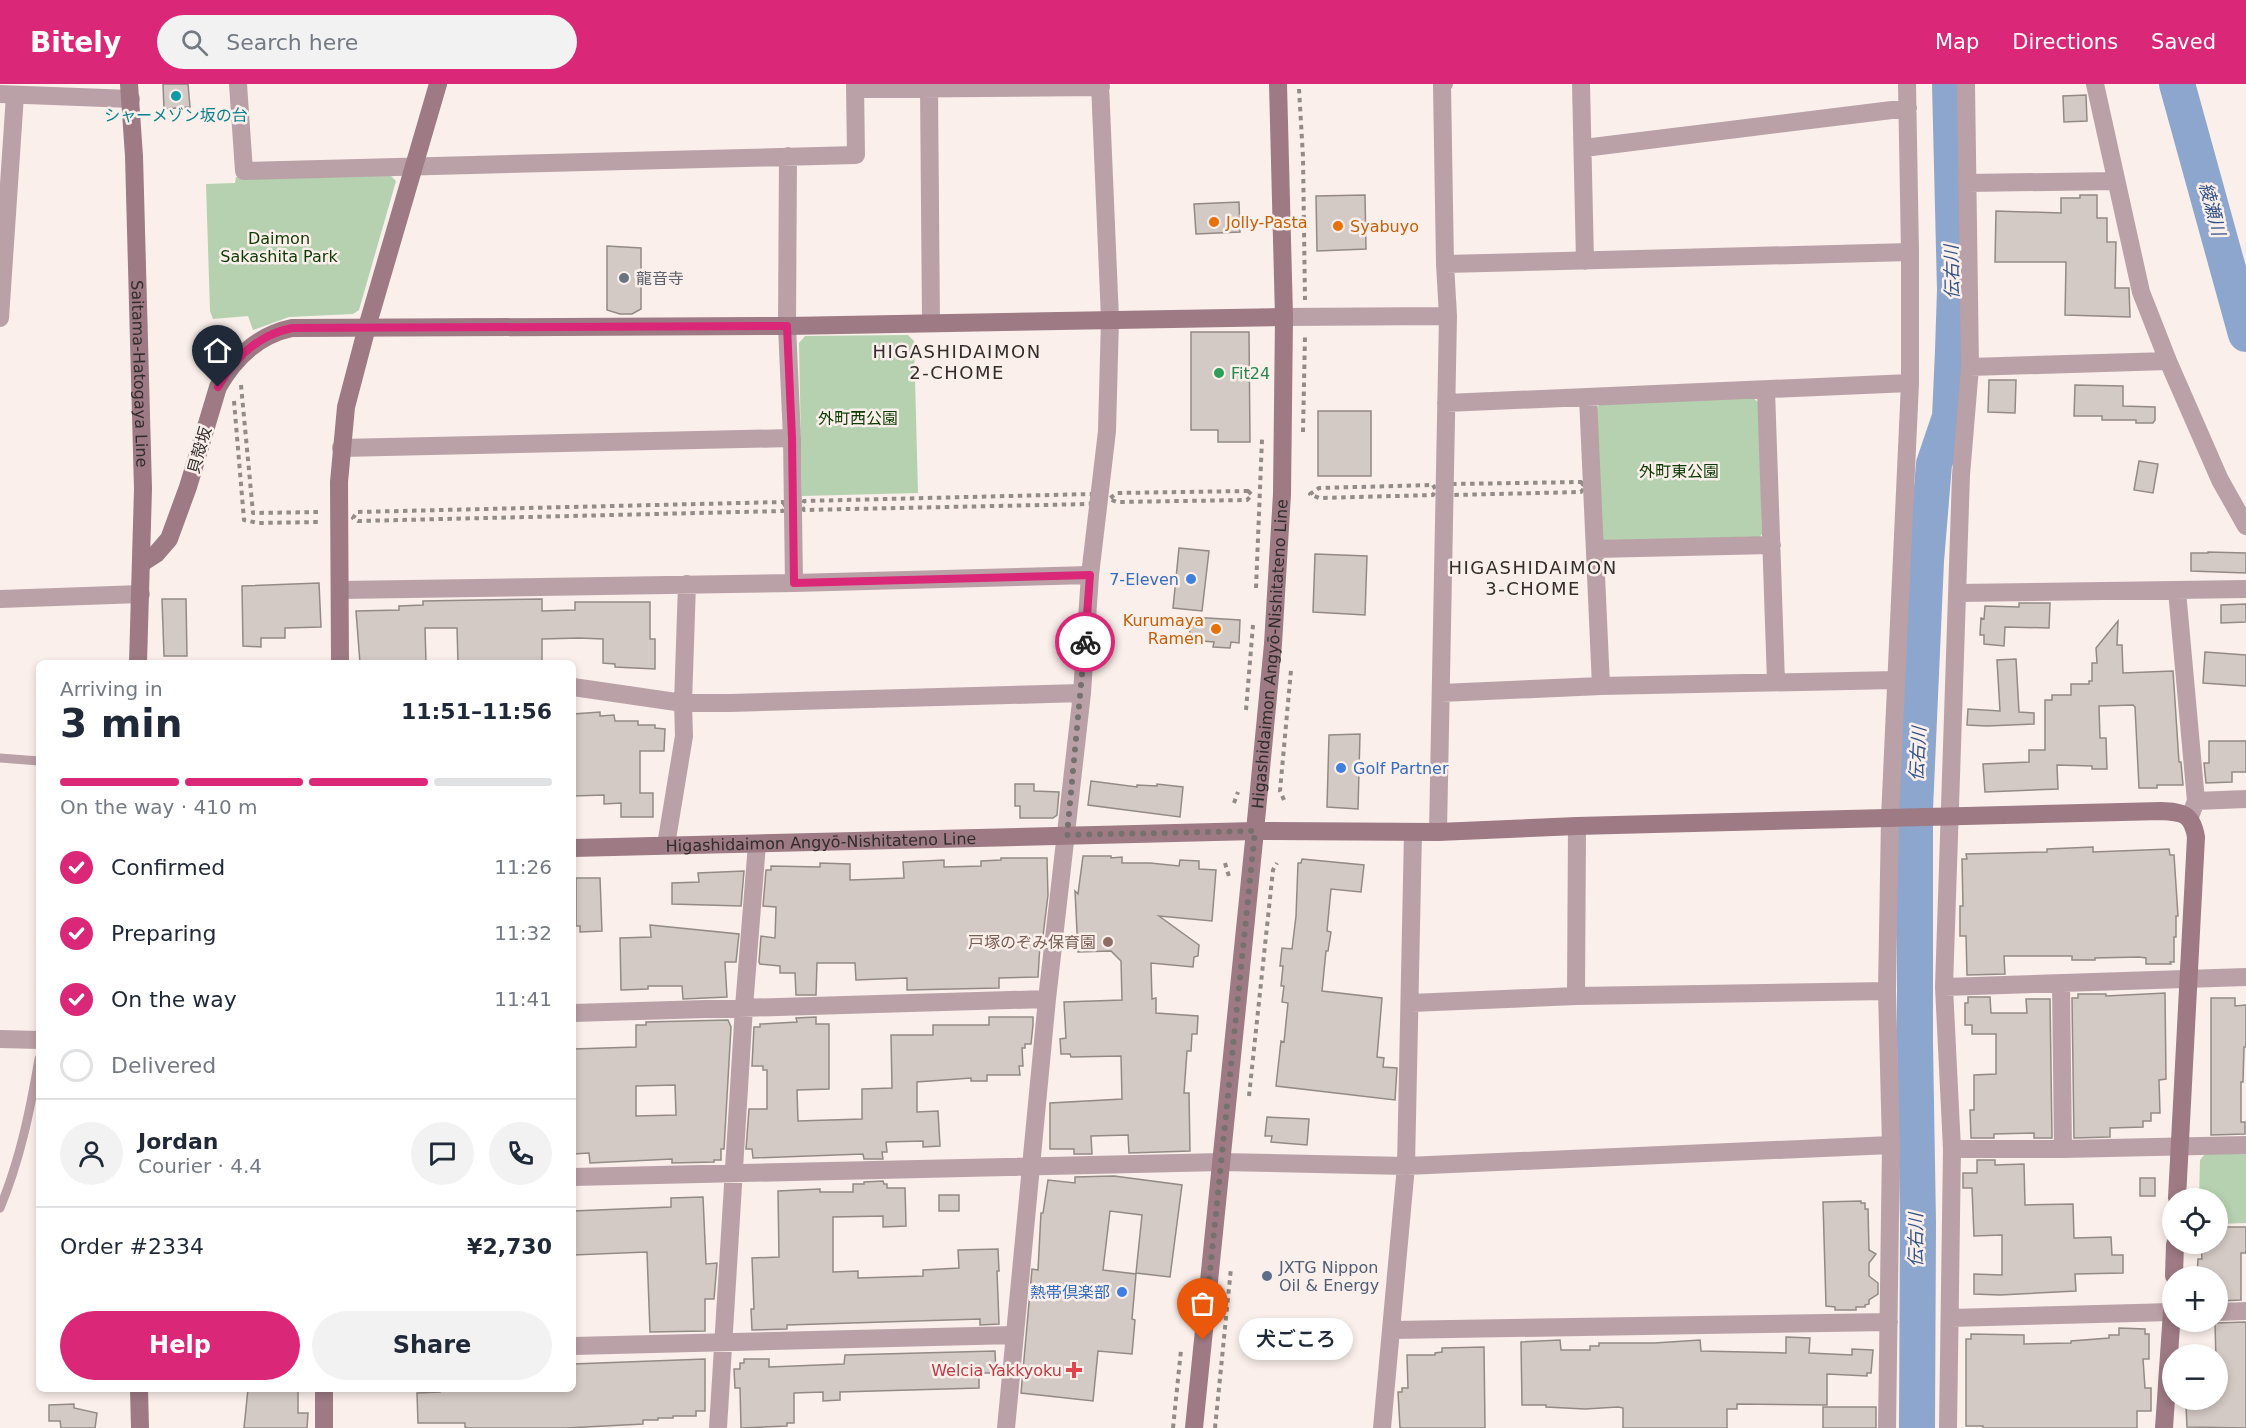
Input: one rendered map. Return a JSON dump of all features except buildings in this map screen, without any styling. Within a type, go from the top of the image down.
[{"type":"street","points":[[238,84],[244,171],[856,155],[855,87],[1100,86],[1110,319],[1107,431],[1090,575],[1082,693],[1047,999],[1006,1428]]},
{"type":"street","points":[[340,660],[339,483],[346,407],[438,84]]},
{"type":"street","name":"Higashidaimon Angyō-Nishitateno Line","points":[[576,848],[1255,831],[1273,644],[1282,494],[1284,317],[1278,84]]},
{"type":"street","points":[[1438,832],[1448,316],[1445,264],[1442,86],[1444,84]]},
{"type":"street","points":[[1581,84],[1585,261]]},
{"type":"street","points":[[1887,1428],[1891,1146],[1887,991],[1895,818],[1895,680],[1910,383],[1907,84]]},
{"type":"street","points":[[1948,1428],[1952,1149],[1944,987],[1941,818],[1958,593],[1961,475],[1970,366],[1966,84]]},
{"type":"street","points":[[2095,84],[2141,292],[2168,361],[2220,480],[2246,526]]},
{"type":"street","points":[[929,87],[931,323]]},
{"type":"street","points":[[0,318],[7,94],[130,92]]},
{"type":"street","name":"Saitama-Hatogaya Line","points":[[130,92],[143,489],[138,660]]},
{"type":"street","points":[[1584,148],[1908,108]]},
{"type":"street","points":[[788,156],[787,326],[792,438],[794,583]]},
{"type":"street","points":[[1967,183],[2116,181]]},
{"type":"street","points":[[1445,264],[1910,252]]},
{"type":"street","points":[[1284,317],[1448,316]]},
{"type":"street","name":"貝殻坂","points":[[142,563],[156,554],[169,539],[188,487],[218,387],[235,363],[254,343],[277,331],[292,328],[787,326],[1284,317]]},
{"type":"street","points":[[1970,366],[2168,361]]},
{"type":"street","points":[[1446,403],[1910,383]]},
{"type":"street","points":[[1766,390],[1776,682]]},
{"type":"street","points":[[1588,397],[1601,686]]},
{"type":"street","points":[[341,448],[792,438]]},
{"type":"street","points":[[1595,549],[1772,545]]},
{"type":"street","points":[[340,591],[1090,575]]},
{"type":"street","points":[[666,845],[684,736],[687,584]]},
{"type":"street","points":[[1958,593],[2246,589]]},
{"type":"street","points":[[2177,591],[2196,801],[2189,819]]},
{"type":"street","points":[[0,598],[141,594]]},
{"type":"street","points":[[1441,693],[1601,686],[1895,680]]},
{"type":"street","points":[[576,687],[683,703],[730,704],[1082,693]]},
{"type":"street","points":[[2196,801],[2246,799]]},
{"type":"street","points":[[1194,1428],[1255,831],[1438,832],[1578,826],[2180,812],[2189,819],[2196,837],[2177,1188]]},
{"type":"street","points":[[1576,996],[1578,826]]},
{"type":"street","points":[[1382,1428],[1406,1166],[1413,832]]},
{"type":"street","points":[[718,1428],[744,1007],[757,844]]},
{"type":"street","points":[[1944,987],[2246,977]]},
{"type":"street","points":[[2061,984],[2063,1149]]},
{"type":"street","points":[[1411,1003],[1576,996],[1887,991]]},
{"type":"street","points":[[576,1013],[1047,999]]},
{"type":"street","points":[[0,1039],[36,1040]]},
{"type":"street","points":[[1952,1149],[2246,1145]]},
{"type":"street","points":[[576,1177],[1221,1162],[1406,1166],[1891,1146]]},
{"type":"street","points":[[2228,1312],[2246,1311]]},
{"type":"street","points":[[1950,1318],[2162,1312]]},
{"type":"street","points":[[1392,1330],[1888,1322]]},
{"type":"street","points":[[2164,1428],[2171,1332]]},
{"type":"street","points":[[576,1346],[1015,1335]]},
{"type":"street","points":[[139,1392],[140,1428]]},
{"type":"street","points":[[324,1392],[324,1428]]},
{"type":"lane","points":[[0,758],[36,761]]},
{"type":"lane","points":[[0,1208],[13,1178],[29,1118],[36,1077]]},
{"type":"path","points":[[235,363],[253,513],[325,512]]},
{"type":"path","points":[[235,363],[244,520],[258,523],[321,522],[325,518]]},
{"type":"path","points":[[1255,599],[1262,436]]},
{"type":"path","points":[[1581,482],[1585,487],[1581,492],[1452,495],[1450,490],[1453,484],[1581,482]]},
{"type":"path","points":[[1433,485],[1436,490],[1433,495],[1319,498],[1310,494],[1319,488],[1433,485]]},
{"type":"path","points":[[1248,491],[1252,495],[1247,500],[1117,502],[1109,499],[1118,493],[1248,491]]},
{"type":"path","points":[[1091,494],[1094,499],[1090,504],[804,510],[802,507],[804,501],[840,500],[1091,494]]},
{"type":"path","points":[[783,502],[786,507],[783,511],[358,521],[353,518],[357,512],[783,502]]},
{"type":"path","points":[[1245,714],[1254,623]]},
{"type":"path","points":[[1234,803],[1239,783]]},
{"type":"green space","name":"Daimon Sakashita Park","points":[[390,175],[396,181],[359,310],[353,314],[289,317],[253,330],[248,316],[213,319],[210,311],[206,184],[235,183],[236,177]]},
{"type":"green space","name":"外町西公園","points":[[908,335],[914,341],[918,493],[802,496],[799,343],[805,336]]},
{"type":"green space","name":"外町東公園","points":[[1752,397],[1759,403],[1762,534],[1756,541],[1600,540],[1597,408],[1603,400]]},
{"type":"green space","points":[[2246,1153],[2246,1223],[2228,1224],[2228,1188],[2199,1188],[2200,1160],[2205,1154]]},
{"type":"waterway","name":"伝右川","points":[[1917,1428],[1915,809],[1926,561],[1934,464],[1950,417],[1955,290],[1950,84]]},
{"type":"waterway","name":"綾瀬川","points":[[2177,84],[2246,334]]},
{"type":"way so far","points":[[1085,642],[1067,835],[1255,831],[1203,1340]]},
{"type":"place","name":"シャーメゾン坂の台","points":[[176,96]]},
{"type":"place","name":"Jolly-Pasta","points":[[1214,222]]},
{"type":"place","name":"Syabuyo","points":[[1338,226]]},
{"type":"place","name":"龍音寺","points":[[624,278]]},
{"type":"place","name":"Fit24","points":[[1219,373]]},
{"type":"place","name":"7-Eleven","points":[[1191,579]]},
{"type":"place","name":"Kurumaya Ramen","points":[[1216,629]]},
{"type":"place","name":"Golf Partner","points":[[1341,768]]},
{"type":"place","name":"戸塚のぞみ保育園","points":[[1108,942]]},
{"type":"place","name":"JXTG Nippon Oil & Energy","points":[[1267,1276]]},
{"type":"place","name":"熱帯倶楽部","points":[[1122,1292]]},
{"type":"place","name":"犬ごころ","points":[[1203,1340]]},
{"type":"place","name":"Welcia Yakkyoku","points":[[1074,1370]]},
{"type":"district","name":"HIGASHIDAIMON 2-CHOME","points":[[957,362]]},
{"type":"district","name":"HIGASHIDAIMON 3-CHOME","points":[[1533,578]]},
{"type":"route","points":[[218,387],[228,370],[254,343],[277,331],[292,328],[787,326],[792,438],[794,583],[1090,575],[1085,642]]}]
